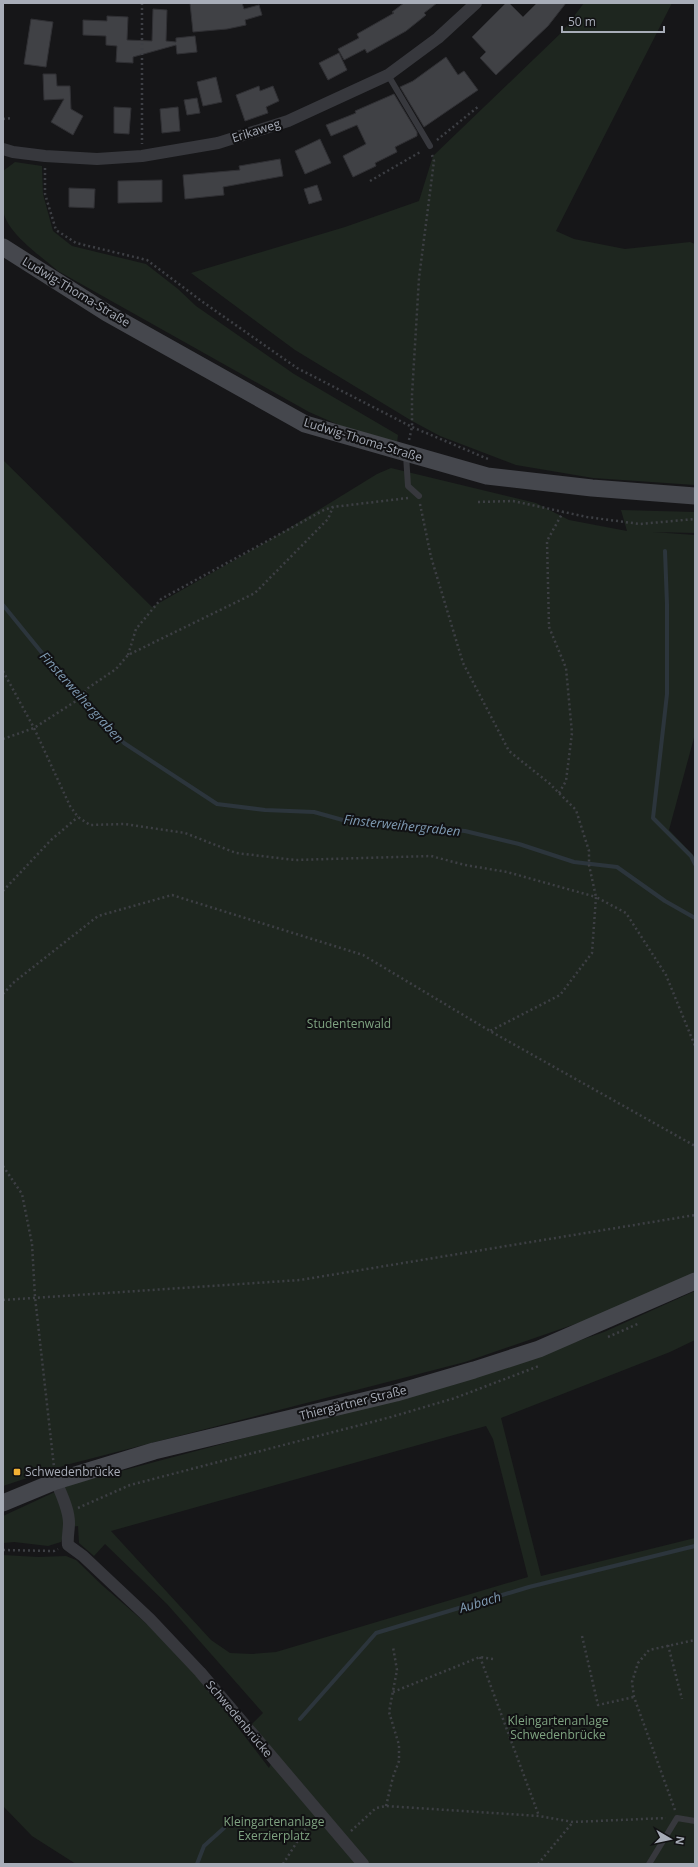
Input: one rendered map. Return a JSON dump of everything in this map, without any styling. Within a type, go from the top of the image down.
[{"type":"street","name":"Erikaweg","points":[[3,149],[12,152],[45,156],[98,159],[142,156],[218,143],[288,121],[388,75],[438,38],[476,3]]},
{"type":"street","name":"Ludwig-Thoma-Straße","points":[[3,247],[107,312],[305,424],[487,476],[592,488],[695,496]]},
{"type":"street","name":"Thiergärtner Straße","points":[[3,1503],[56,1481],[154,1451],[396,1393],[474,1370],[539,1349],[695,1281]]},
{"type":"street","points":[[56,1481],[68,1512],[68,1545]]},
{"type":"street","name":"Schwedenbrücke","points":[[68,1545],[83,1556],[150,1619],[200,1672],[247,1726],[317,1812],[363,1864]]},
{"type":"lane","points":[[388,75],[430,146]]},
{"type":"lane","points":[[406,454],[408,486],[419,496]]},
{"type":"lane","points":[[649,1864],[677,1818],[695,1821]]},
{"type":"path","points":[[142,3],[142,156]]},
{"type":"path","points":[[3,119],[12,118]]},
{"type":"path","points":[[412,427],[412,395],[420,278],[434,161],[430,146]]},
{"type":"path","points":[[45,156],[45,194],[56,230],[76,244],[147,260],[200,300],[297,368],[412,427],[493,461]]},
{"type":"path","points":[[128,655],[136,629],[161,599],[324,510],[333,507],[419,496],[423,527],[463,663],[509,751],[549,783],[576,810],[589,851],[596,897],[592,953],[560,995],[490,1031]]},
{"type":"path","points":[[478,502],[513,501],[563,512],[640,524],[695,519]]},
{"type":"path","points":[[3,739],[34,728],[76,701],[88,688],[116,669],[128,655],[255,593],[328,519],[333,507]]},
{"type":"path","points":[[559,793],[566,781],[572,733],[566,668],[549,628],[547,541],[563,512]]},
{"type":"path","points":[[3,671],[34,728],[70,806],[78,817],[90,825],[125,824],[185,833],[236,853],[295,860],[431,856],[465,865],[508,872],[596,897],[626,913],[666,975],[695,1046]]},
{"type":"path","points":[[3,891],[51,840],[78,817]]},
{"type":"path","points":[[3,994],[13,983],[98,916],[172,895],[363,954],[490,1031],[695,1146]]},
{"type":"path","points":[[3,1166],[22,1194],[32,1244],[35,1296],[56,1481]]},
{"type":"path","points":[[3,1300],[35,1296],[300,1280],[695,1215]]},
{"type":"path","points":[[3,1550],[54,1551],[68,1545]]},
{"type":"path","points":[[582,1636],[598,1705],[634,1697]]},
{"type":"path","points":[[341,1838],[376,1808],[386,1806],[539,1816],[573,1822],[677,1818],[634,1697],[632,1682],[638,1663],[649,1650],[695,1640]]},
{"type":"path","points":[[668,1645],[682,1699]]},
{"type":"path","points":[[386,1806],[393,1777],[400,1761],[399,1745],[390,1712],[397,1670],[393,1647]]},
{"type":"path","points":[[393,1692],[480,1656],[493,1659]]},
{"type":"path","points":[[480,1656],[539,1816]]},
{"type":"path","points":[[283,1864],[317,1812]]},
{"type":"path","points":[[538,1864],[573,1822]]},
{"type":"green space","points":[[584,3],[672,3],[556,231],[574,239],[625,249],[690,242],[695,244],[695,485],[593,478],[516,465],[440,436],[412,421],[295,350],[191,273],[345,227],[419,201],[433,156],[562,32]]},
{"type":"green space","points":[[15,162],[42,166],[43,194],[53,231],[72,246],[146,264],[178,289],[196,306],[294,374],[398,435],[397,443],[392,448],[309,412],[58,271],[17,235],[5,218],[3,209],[3,171]]},
{"type":"green space","name":"Studentenwald","points":[[3,460],[152,607],[273,538],[377,474],[391,468],[536,503],[569,520],[627,531],[621,510],[695,512],[695,533],[653,532],[695,535],[695,734],[669,830],[695,857],[695,1276],[604,1314],[465,1362],[66,1465],[3,1486]]},
{"type":"green space","points":[[695,1291],[695,1340],[670,1352],[501,1418],[541,1576],[695,1538],[695,1864],[76,1864],[32,1836],[3,1806],[3,1555],[38,1557],[66,1556],[76,1560],[103,1586],[148,1625],[198,1675],[269,1768],[275,1755],[252,1724],[263,1713],[167,1604],[105,1544],[94,1556],[79,1543],[78,1526],[66,1528],[61,1542],[48,1546],[14,1542],[3,1543],[3,1516],[72,1484],[471,1378],[604,1332]],"holes":[[[486,1426],[493,1439],[528,1577],[276,1652],[252,1654],[230,1653],[211,1640],[111,1531]]]},
{"type":"building","points":[[190,3],[242,3],[244,9],[259,5],[262,15],[245,20],[246,25],[227,29],[193,32]]},
{"type":"building","points":[[404,3],[437,3],[424,13],[426,15],[406,31],[367,53],[365,49],[344,60],[338,49],[359,38],[357,34],[394,13],[392,12]]},
{"type":"building","points":[[506,3],[509,3],[523,17],[537,3],[566,3],[548,26],[496,75],[480,58],[486,52],[472,37]]},
{"type":"building","points":[[153,9],[167,10],[166,41],[176,42],[176,38],[195,36],[197,52],[177,54],[176,45],[133,57],[133,63],[116,62],[117,46],[106,45],[106,36],[83,35],[83,20],[107,21],[107,16],[128,17],[127,40],[152,41]]},
{"type":"building","points":[[31,19],[53,22],[46,67],[24,64]]},
{"type":"building","points":[[339,53],[347,70],[328,80],[319,63]]},
{"type":"building","points":[[446,57],[458,75],[464,71],[478,90],[424,127],[400,87],[413,81]]},
{"type":"building","points":[[43,74],[56,74],[57,86],[70,86],[71,109],[83,116],[73,135],[51,122],[64,99],[44,100]]},
{"type":"building","points":[[216,77],[222,102],[203,106],[197,82]]},
{"type":"building","points":[[259,86],[260,91],[273,86],[279,101],[266,107],[268,113],[245,121],[236,95]]},
{"type":"building","points":[[394,94],[417,132],[417,136],[395,147],[397,152],[375,163],[376,166],[353,177],[343,156],[366,144],[357,125],[331,136],[326,125],[356,113],[355,111]]},
{"type":"building","points":[[197,98],[200,113],[187,115],[184,100]]},
{"type":"building","points":[[114,107],[131,108],[129,134],[114,133]]},
{"type":"building","points":[[178,107],[180,131],[162,133],[160,109]]},
{"type":"building","points":[[320,139],[331,163],[305,174],[295,151]]},
{"type":"building","points":[[280,159],[283,176],[223,187],[224,195],[185,199],[183,175],[240,170],[239,166]]},
{"type":"building","points":[[162,180],[162,202],[118,203],[118,181]]},
{"type":"building","points":[[317,185],[322,200],[309,204],[304,189]]},
{"type":"building","points":[[69,188],[95,189],[94,208],[69,207]]},
{"type":"waterway","points":[[665,551],[667,604],[667,694],[653,818],[691,856],[695,864]]},
{"type":"waterway","name":"Finsterweihergraben","points":[[3,605],[60,675],[124,743],[217,804],[265,810],[314,812],[350,822],[465,831],[519,844],[574,862],[617,867],[665,901],[695,918]]},
{"type":"waterway","name":"Aubach","points":[[300,1719],[376,1633],[529,1587],[695,1546]]},
{"type":"waterway","name":"Aubach","points":[[197,1864],[204,1846],[224,1828]]},
{"type":"place","name":"Schwedenbrücke","points":[[17,1472]]},
{"type":"park label","name":"Kleingartenanlage Schwedenbrücke","points":[[558,1728]]},
{"type":"park label","name":"Kleingartenanlage Exerzierplatz","points":[[274,1829]]}]
